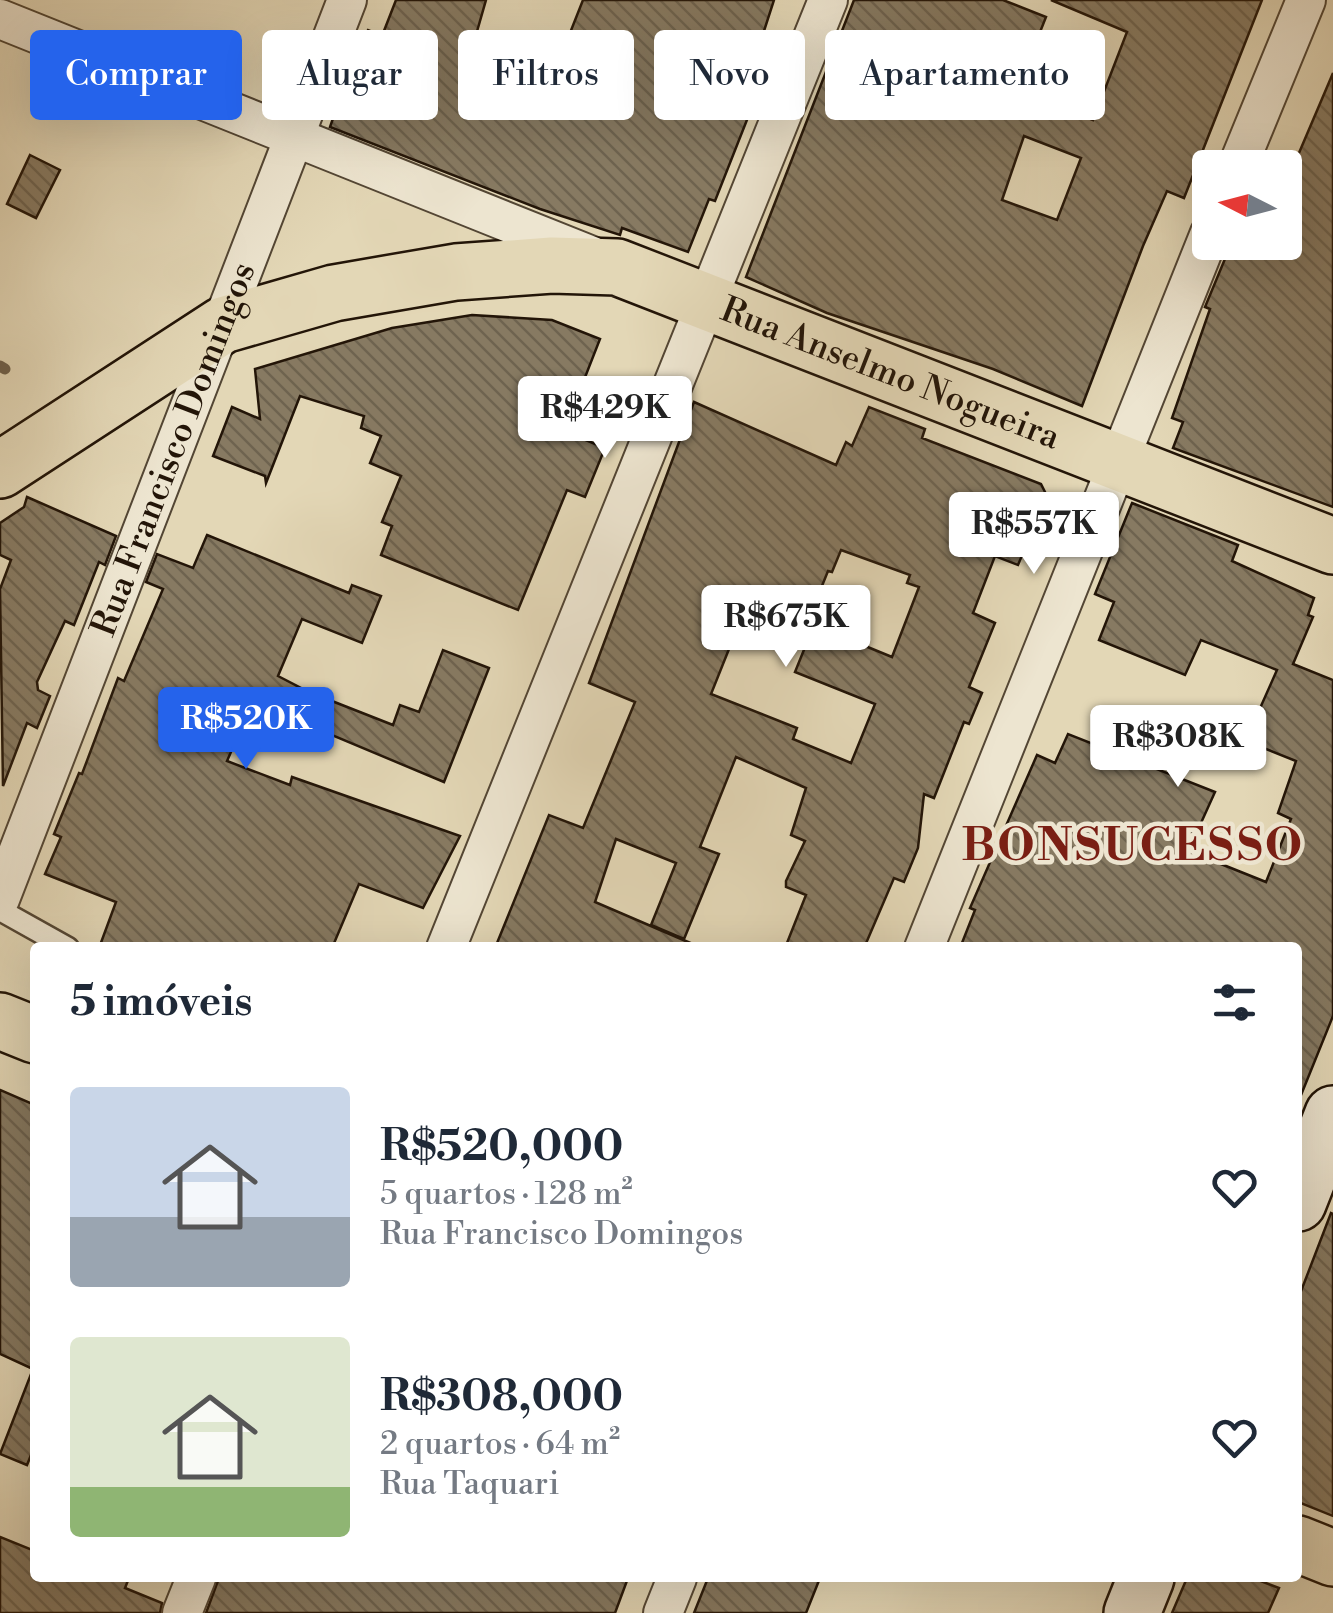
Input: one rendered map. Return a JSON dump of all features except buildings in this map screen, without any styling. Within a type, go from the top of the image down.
[{"type":"main road","name":"Rua Anselmo Nogueira","points":[[0,470],[222,325],[334,294],[456,272],[552,265],[617,266],[1333,546]]},
{"type":"main road","points":[[0,1020],[30,1033]]},
{"type":"main road","points":[[1302,1546],[1333,1558]]},
{"type":"street","name":"Rua Francisco Domingos","points":[[0,899],[296,141],[347,0]]},
{"type":"street","points":[[448,942],[828,0]]},
{"type":"street","points":[[1244,150],[1306,0]]},
{"type":"street","name":"Rua Anselmo Nogueira","points":[[0,19],[296,141],[617,266]]},
{"type":"street","points":[[926,942],[1199,260]]},
{"type":"street","points":[[1302,1193],[1333,1114]]},
{"type":"street","points":[[182,1613],[194,1582]]},
{"type":"street","points":[[663,1613],[675,1582]]},
{"type":"street","points":[[1132,1613],[1144,1582]]},
{"type":"lane","points":[[0,910],[57,942]]},
{"type":"waterway","points":[[0,366],[5,369]]},
{"type":"district","name":"BONSUCESSO","points":[[1133,846]]}]
